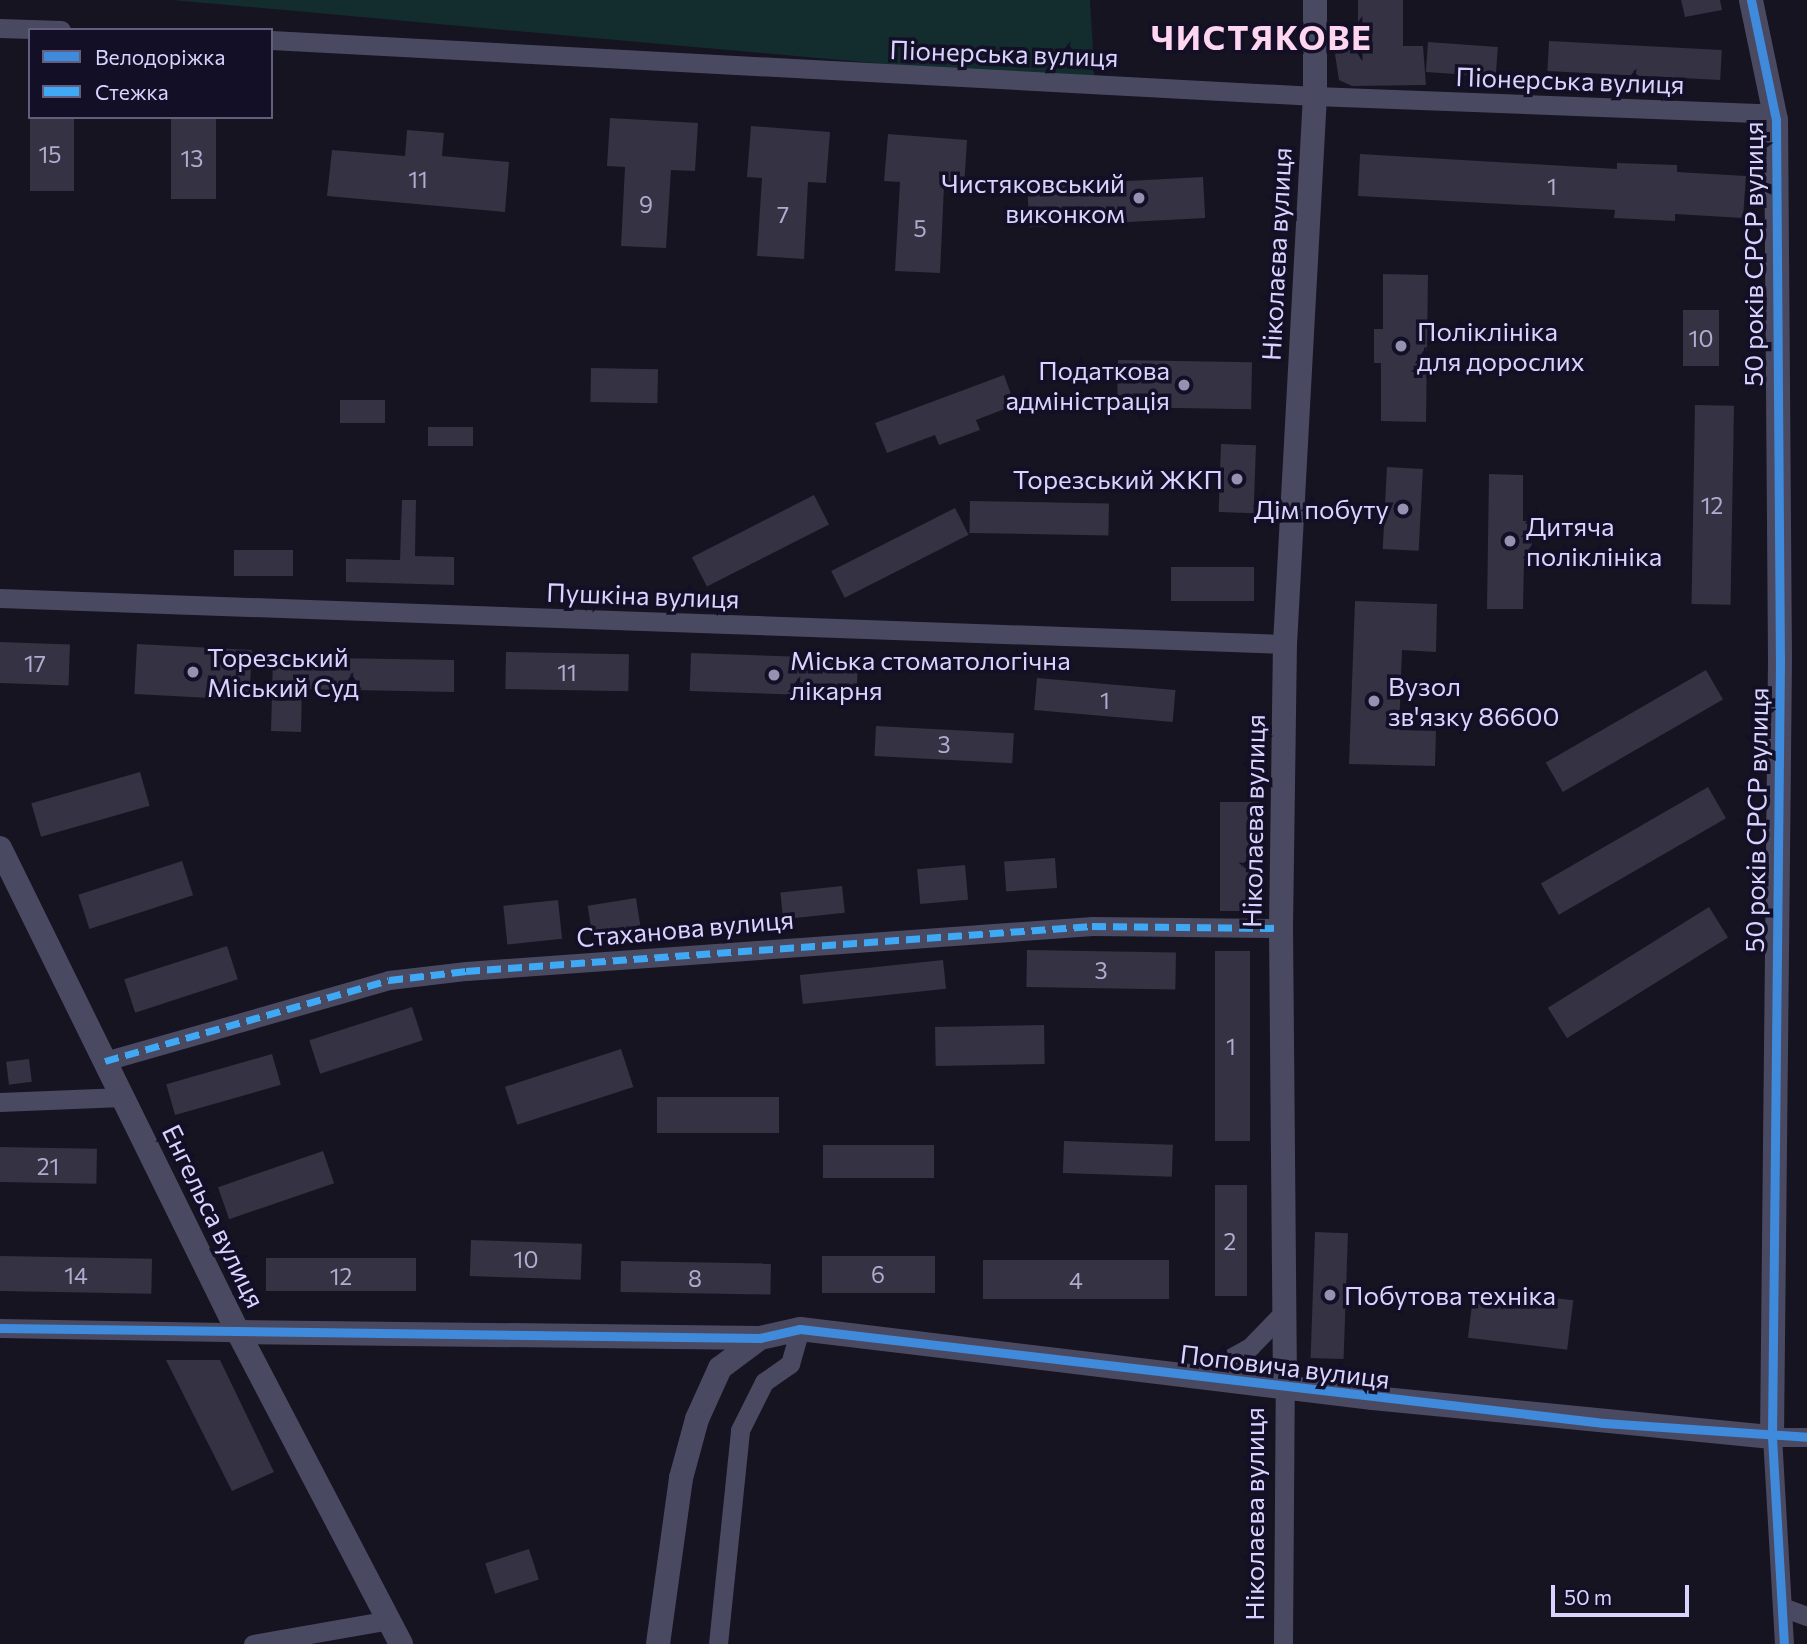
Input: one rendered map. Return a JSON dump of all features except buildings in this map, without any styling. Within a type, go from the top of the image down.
[{"type":"street","name":"Ніколаєва вулиця","points":[[1283,1644],[1285,1385],[1281,928],[1285,644],[1315,96],[1315,0]]},
{"type":"street","name":"50 років СРСР вулиця","points":[[1751,0],[1776,120],[1780,660],[1772,1437],[1784,1644]]},
{"type":"street","points":[[0,28],[28,29]]},
{"type":"street","name":"Піонерська вулиця","points":[[273,40],[1315,96],[1757,113],[1776,120]]},
{"type":"street","name":"Пушкіна вулиця","points":[[0,598],[1285,644]]},
{"type":"street","name":"Енгельса вулиця","points":[[0,848],[238,1332],[401,1644]]},
{"type":"street","name":"Стаханова вулиця","points":[[105,1062],[389,980],[1092,926],[1281,928]]},
{"type":"street","points":[[0,1102],[122,1097]]},
{"type":"street","points":[[1198,1376],[1250,1347],[1283,1312]]},
{"type":"street","points":[[0,1328],[760,1338]]},
{"type":"street","points":[[718,1644],[740,1430],[764,1382],[790,1364],[800,1329]]},
{"type":"street","name":"Поповича вулиця","points":[[760,1338],[800,1329],[1604,1423],[1772,1437],[1807,1437]]},
{"type":"street","points":[[658,1644],[681,1478],[696,1419],[720,1368],[760,1338]]},
{"type":"street","points":[[1782,1607],[1807,1616]]},
{"type":"street","points":[[253,1644],[389,1620]]},
{"type":"green space","points":[[172,0],[1090,0],[1095,83]]},
{"type":"marked path","points":[[105,1061],[389,980],[466,971],[1092,926],[1281,928]]},
{"type":"cycle path","points":[[1751,0],[1776,120],[1780,660],[1772,1437],[1784,1644]]},
{"type":"cycle path","points":[[0,1328],[760,1338],[800,1329],[1604,1423],[1807,1437]]},
{"type":"place","name":"Чистяковський виконком","points":[[1139,198]]},
{"type":"place","name":"Поліклініка для дорослих","points":[[1401,346]]},
{"type":"place","name":"Податкова адміністрація","points":[[1184,385]]},
{"type":"place","name":"Торезський ЖКП","points":[[1237,479]]},
{"type":"place","name":"Дім побуту","points":[[1403,509]]},
{"type":"place","name":"Дитяча поліклініка","points":[[1510,541]]},
{"type":"place","name":"Торезський Міський Суд","points":[[193,672]]},
{"type":"place","name":"Міська стоматологічна лікарня","points":[[774,675]]},
{"type":"place","name":"Вузол зв'язку 86600","points":[[1374,701]]},
{"type":"place","name":"Побутова техніка","points":[[1330,1295]]},
{"type":"district","name":"ЧИСТЯКОВЕ","points":[[1262,37]]}]
